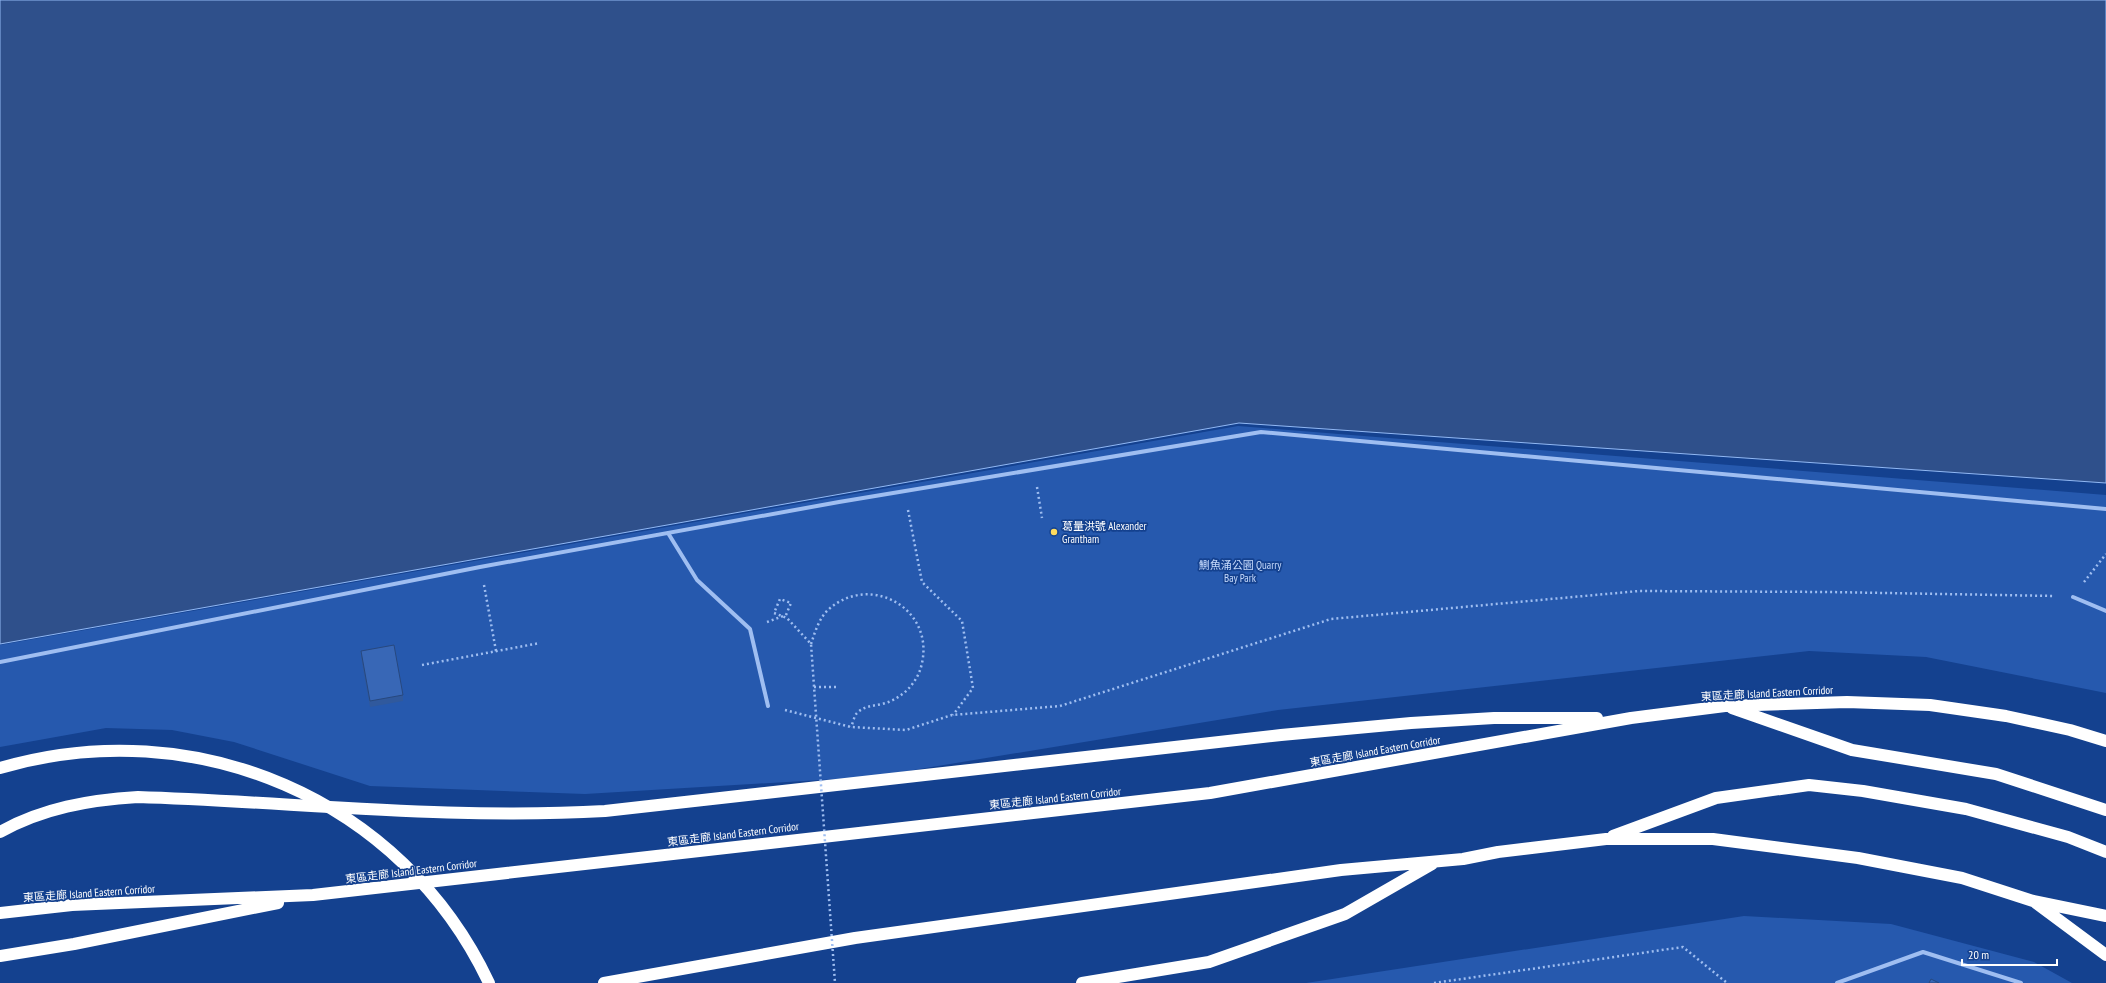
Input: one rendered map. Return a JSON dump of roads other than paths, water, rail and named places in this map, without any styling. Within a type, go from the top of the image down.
[{"type":"highway","name":"東區走廊 Island Eastern Corridor","points":[[0,913],[72,905],[313,896],[1210,793],[1631,718],[1725,706],[1847,702],[1930,705],[2006,716],[2070,730],[2106,741]]},
{"type":"highway","points":[[1725,706],[1852,750],[1996,774],[2106,810]]},
{"type":"highway","points":[[0,832],[40,814],[67,805],[103,799],[138,797],[500,815],[605,811],[1425,721],[1494,718],[1631,718]]},
{"type":"highway","points":[[0,768],[47,756],[133,750],[165,752],[222,763],[264,775],[298,790],[348,819],[377,840],[403,863],[446,910],[471,949],[489,983]]},
{"type":"highway","points":[[1606,839],[1716,798],[1809,785],[1863,791],[1966,809],[2068,837],[2106,852]]},
{"type":"highway","points":[[604,983],[855,938],[1341,870],[1435,862],[1498,852],[1606,839],[1713,839],[1858,858],[1962,878],[2033,901],[2106,916]]},
{"type":"highway","points":[[1082,983],[1209,962],[1345,914],[1435,862]]},
{"type":"highway","points":[[0,956],[74,944],[313,896]]},
{"type":"highway","points":[[2033,901],[2106,955]]},
{"type":"street","points":[[0,662],[480,567],[905,492],[1261,432],[2106,509]]},
{"type":"street","points":[[668,533],[697,580],[750,629],[768,706]]},
{"type":"street","points":[[2073,597],[2106,611]]},
{"type":"street","points":[[1837,983],[1923,952],[2021,983]]},
{"type":"place","name":"葛量洪號 Alexander Grantham","points":[[1054,532]]},
{"type":"park label","name":"鰂魚涌公園 Quarry Bay Park","points":[[1240,571]]}]
